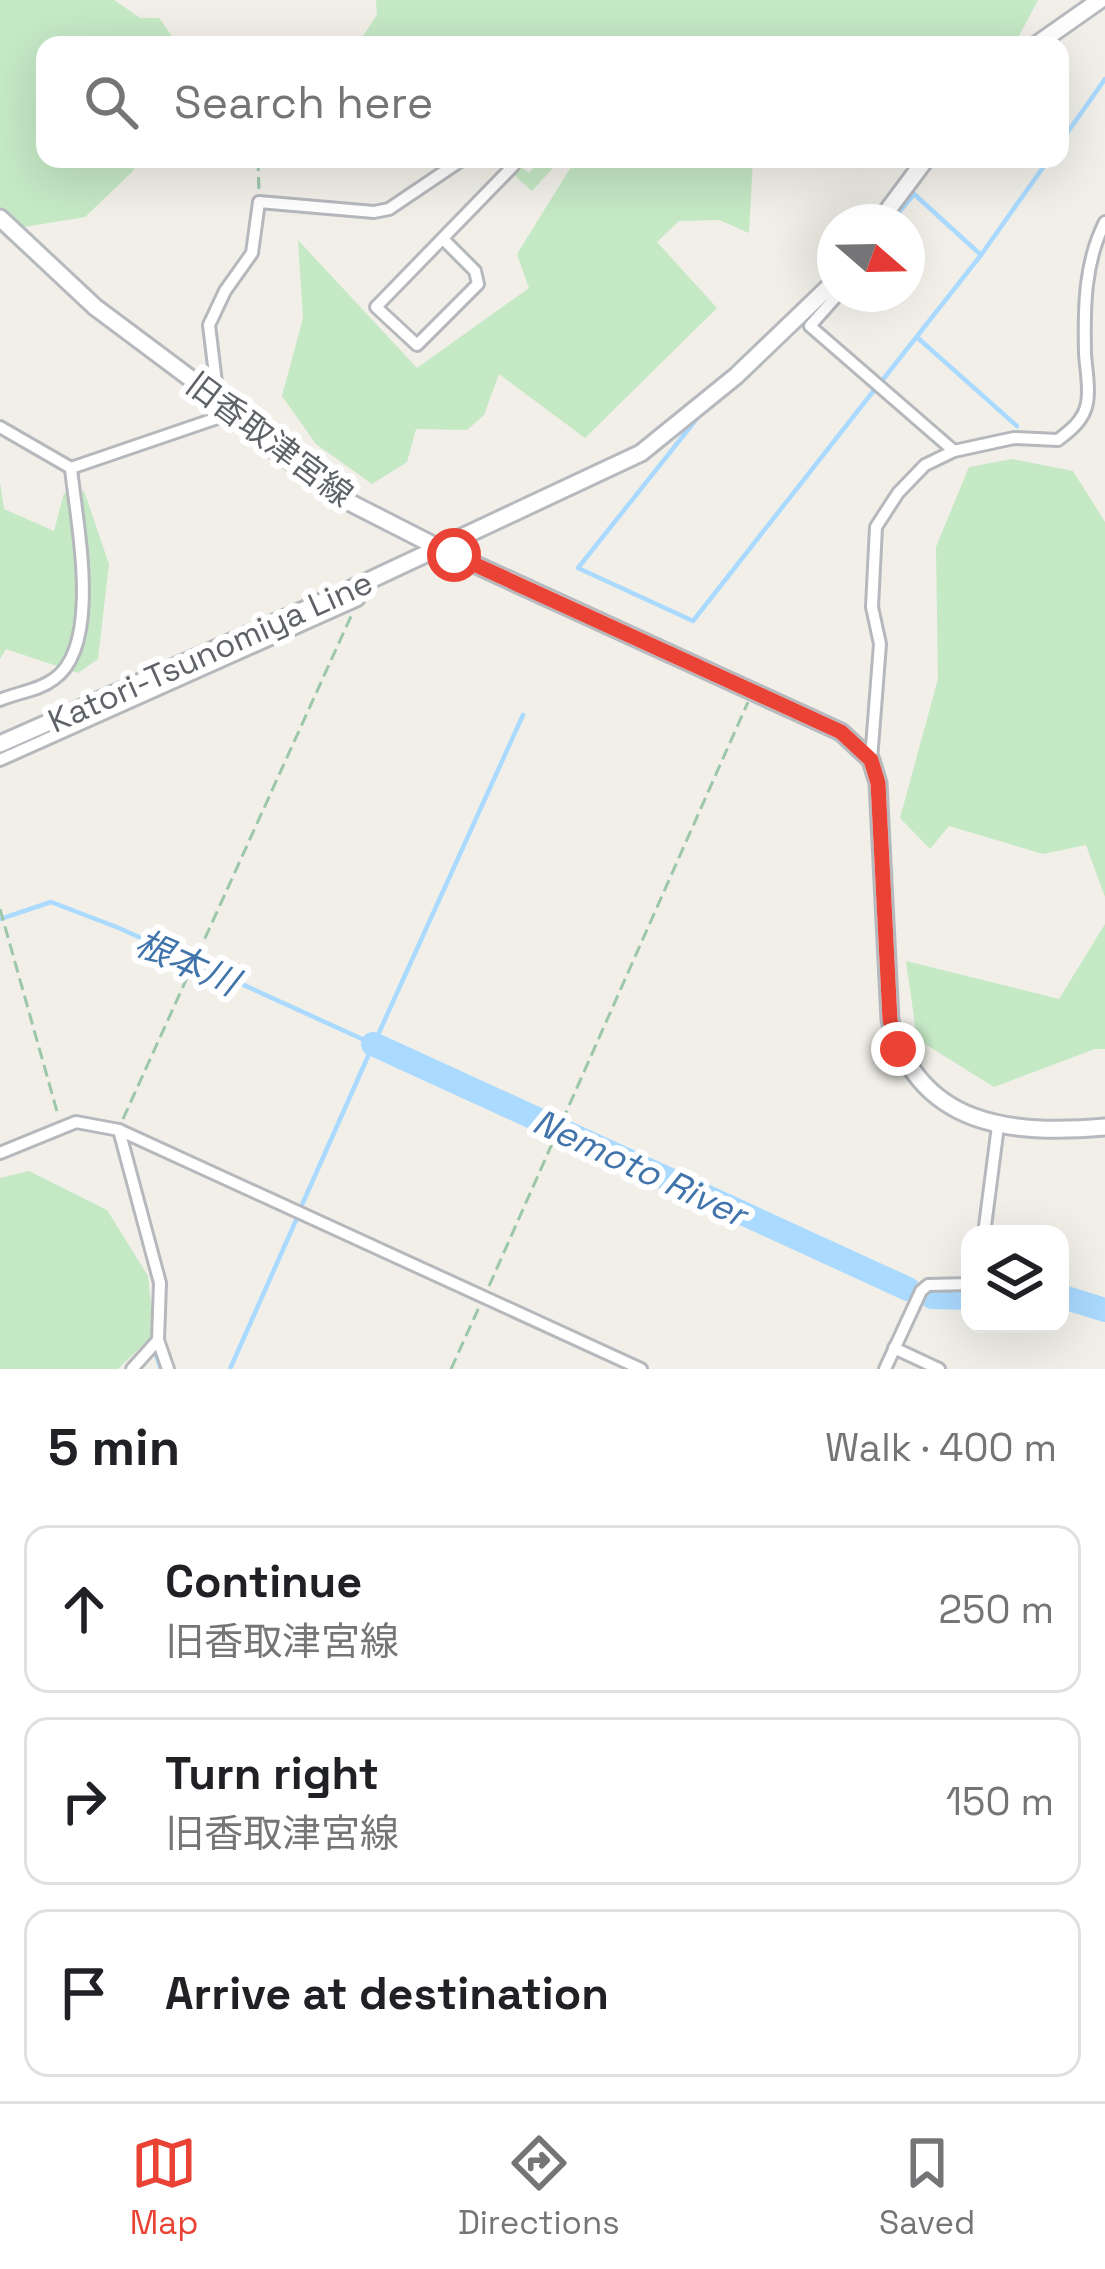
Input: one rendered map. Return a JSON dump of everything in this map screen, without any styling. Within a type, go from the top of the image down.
[{"type":"street","points":[[1049,36],[1100,0]]},
{"type":"street","points":[[218,399],[209,325],[225,291],[252,254],[260,202],[374,212],[389,209],[450,168]]},
{"type":"street","points":[[444,240],[475,271],[478,284],[417,345],[376,308],[511,168]]},
{"type":"street","points":[[892,204],[919,168]]},
{"type":"street","name":"旧香取津宮線","points":[[0,218],[95,307],[339,497],[439,548],[841,732],[871,760]]},
{"type":"street","points":[[1105,222],[1089,267],[1084,304],[1087,403],[1077,425],[1058,440],[1014,438],[954,452],[925,465],[898,493],[876,527],[872,608],[880,644],[871,760],[878,783],[890,1020],[898,1049],[940,1098],[962,1114],[998,1126],[1052,1132],[1105,1127]]},
{"type":"street","name":"Katori-Tsunomiya Line","points":[[0,744],[641,453],[736,376],[817,299]]},
{"type":"street","points":[[822,312],[810,326],[954,452]]},
{"type":"street","points":[[0,427],[71,468],[235,412]]},
{"type":"street","points":[[0,700],[57,678],[75,655],[82,596],[71,468]]},
{"type":"street","points":[[0,760],[358,600]]},
{"type":"street","points":[[0,1153],[61,1126],[89,1122],[119,1130],[641,1369]]},
{"type":"street","points":[[986,1225],[998,1126]]},
{"type":"street","points":[[119,1130],[160,1283],[158,1340],[169,1369]]},
{"type":"street","points":[[885,1369],[921,1291],[928,1285],[961,1284]]},
{"type":"street","points":[[132,1369],[158,1340]]},
{"type":"street","points":[[895,1348],[939,1369]]},
{"type":"path","points":[[258,168],[260,202]]},
{"type":"path","points":[[119,1130],[358,600]]},
{"type":"path","points":[[451,1369],[753,690]]},
{"type":"path","points":[[2,915],[61,1126]]},
{"type":"green space","points":[[0,0],[114,0],[140,18],[159,18],[172,36],[36,36],[36,168],[134,168],[85,217],[0,231]]},
{"type":"green space","points":[[376,0],[1038,0],[1019,36],[363,36],[377,15]]},
{"type":"green space","points":[[518,168],[529,173],[533,168],[553,168],[532,191],[513,174]]},
{"type":"green space","points":[[570,168],[753,168],[749,233],[719,220],[679,221],[657,242],[717,308],[585,438],[499,374],[484,415],[467,430],[416,429],[407,462],[372,484],[316,444],[282,396],[303,318],[298,240],[417,368],[529,288],[517,254]]},
{"type":"green space","points":[[1012,459],[1073,471],[1105,522],[1105,897],[1086,845],[1043,854],[949,826],[930,849],[900,818],[938,679],[936,547],[969,467]]},
{"type":"green space","points":[[0,482],[4,509],[54,531],[64,493],[84,491],[109,564],[98,659],[78,673],[6,649],[0,659]]},
{"type":"green space","points":[[1105,924],[1105,1049],[994,1087],[917,1039],[906,961],[1059,999]]},
{"type":"green space","points":[[29,1171],[107,1210],[148,1276],[154,1334],[118,1369],[0,1369],[0,1178]]},
{"type":"waterway","points":[[1069,130],[1105,79]]},
{"type":"waterway","points":[[881,382],[1043,168]]},
{"type":"waterway","points":[[906,204],[914,194],[925,204]]},
{"type":"waterway","points":[[925,204],[981,255]]},
{"type":"waterway","points":[[918,338],[1017,426]]},
{"type":"waterway","points":[[719,400],[699,416],[578,568],[693,621],[875,389]]},
{"type":"waterway","points":[[377,1037],[523,715]]},
{"type":"waterway","name":"根本川","points":[[0,919],[51,902],[119,928],[373,1044]]},
{"type":"waterway","name":"Nemoto River","points":[[373,1044],[908,1289]]},
{"type":"waterway","points":[[301,1207],[369,1054]]},
{"type":"waterway","points":[[230,1369],[297,1218]]},
{"type":"waterway","name":"Nemoto River","points":[[932,1297],[961,1298]]},
{"type":"waterway","name":"Nemoto River","points":[[1069,1299],[1105,1310]]},
{"type":"waterway","points":[[156,1355],[161,1369]]},
{"type":"route","points":[[454,555],[841,732],[871,760],[878,783],[890,1020],[898,1049]]}]
